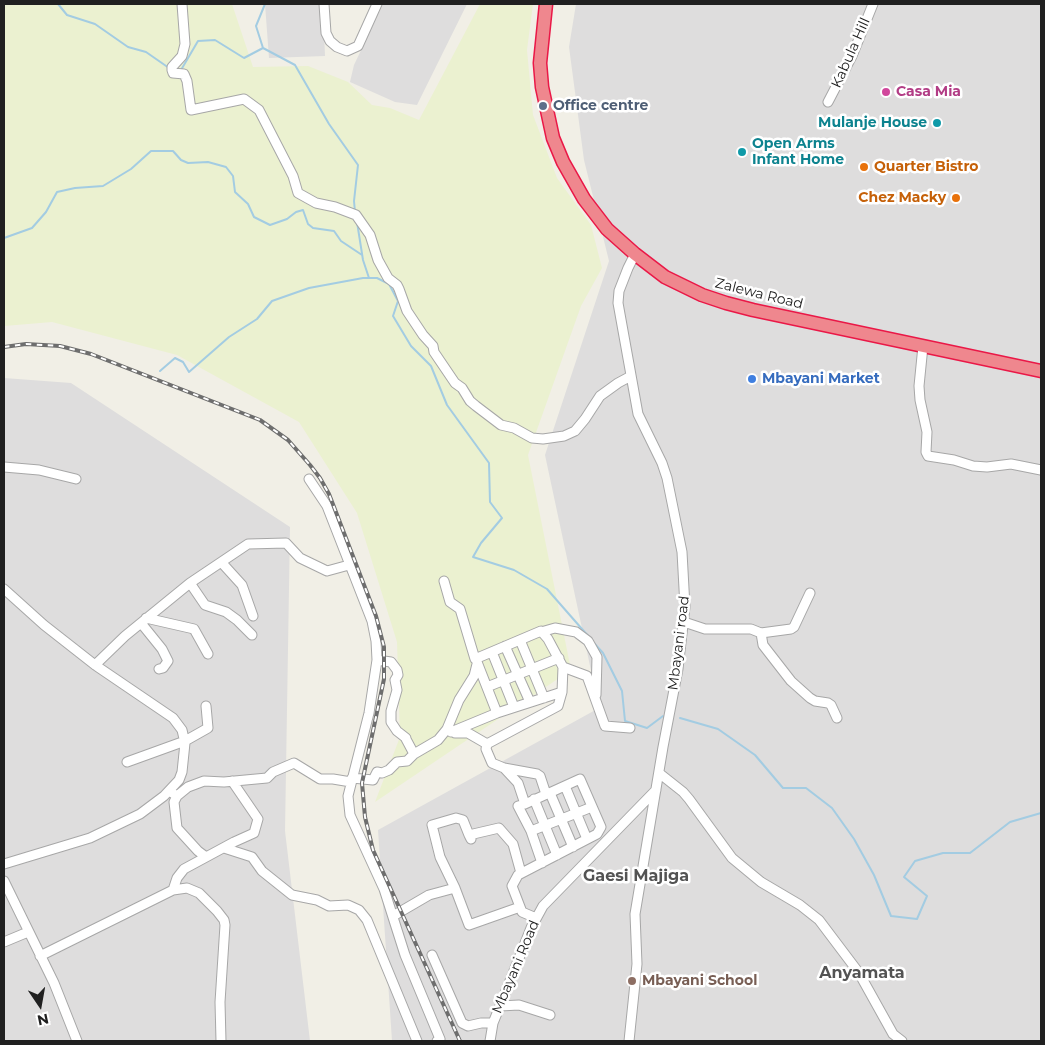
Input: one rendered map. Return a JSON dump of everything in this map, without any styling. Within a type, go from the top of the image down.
[{"type":"highway","name":"Zalewa Road","points":[[546,4],[540,63],[544,103],[562,162],[584,199],[606,228],[665,277],[702,295],[753,310],[1041,372]]},
{"type":"street","points":[[182,4],[185,44],[182,56],[172,66],[172,70],[173,73],[184,74],[187,81],[190,110],[244,99],[260,110],[293,176],[298,193],[316,203],[335,207],[356,215],[370,235],[378,260],[388,278],[399,289],[407,311],[433,346],[434,352],[455,382],[476,406],[502,425],[514,428],[532,438],[543,439],[564,436],[575,430],[585,419],[600,396],[631,376]]},
{"type":"street","points":[[324,4],[326,33],[330,42],[346,51],[358,46],[377,4]]},
{"type":"street","name":"Kabula Hill","points":[[828,102],[852,56],[873,4]]},
{"type":"street","name":"Mbayani road","points":[[629,1041],[637,964],[635,914],[678,669],[684,622],[685,581],[682,552],[667,478],[662,463],[638,414],[618,303],[619,291],[635,254]]},
{"type":"street","points":[[923,346],[920,393],[927,432],[926,452],[928,456],[954,460],[972,466],[987,467],[1011,464],[1041,470]]},
{"type":"street","points":[[4,467],[39,470],[76,479]]},
{"type":"street","points":[[309,479],[327,506],[372,621],[376,641],[377,660],[370,713],[348,796],[350,815],[378,873],[405,955],[440,1039],[437,1041]]},
{"type":"street","points":[[95,665],[124,636],[190,583],[248,544],[286,543],[300,558],[327,571],[349,565]]},
{"type":"street","points":[[222,562],[242,585],[253,616]]},
{"type":"street","points":[[444,581],[450,602],[460,609],[476,661],[497,713]]},
{"type":"street","points":[[190,583],[205,605],[226,612],[252,635]]},
{"type":"street","points":[[4,589],[44,625],[95,665],[173,718],[182,730],[185,741],[182,772],[173,794],[177,828],[206,857]]},
{"type":"street","points":[[684,622],[705,629],[751,629],[761,632],[791,629],[810,594]]},
{"type":"street","points":[[143,621],[194,629],[208,654]]},
{"type":"street","points":[[143,621],[162,648],[168,661],[163,668],[159,669]]},
{"type":"street","points":[[476,661],[492,652],[541,632],[555,628],[576,632],[588,640],[598,657],[596,701]]},
{"type":"street","points":[[487,744],[558,706],[562,692],[563,668],[548,639],[541,632]]},
{"type":"street","points":[[761,632],[763,645],[791,681],[815,701],[828,702],[837,718]]},
{"type":"street","points":[[520,640],[544,698]]},
{"type":"street","points":[[506,646],[530,702]]},
{"type":"street","points":[[492,652],[514,708]]},
{"type":"street","points":[[487,687],[559,658]]},
{"type":"street","points":[[377,660],[391,662],[397,670],[398,676],[395,683],[397,690],[391,709],[391,722],[397,731],[406,738],[414,754]]},
{"type":"street","points":[[4,864],[82,841],[114,828],[173,794],[204,781],[267,778],[273,772],[294,763],[320,779],[372,780],[377,772],[382,773],[398,762],[407,761],[441,736],[447,729],[459,700],[474,676],[476,661]]},
{"type":"street","points":[[563,668],[587,676],[604,726],[630,728]]},
{"type":"street","points":[[441,736],[497,713],[562,692]]},
{"type":"street","points":[[126,762],[185,741],[208,728],[206,706]]},
{"type":"street","points":[[451,732],[468,733],[487,744]]},
{"type":"street","points":[[487,744],[486,749],[492,763],[504,768],[540,776],[573,847]]},
{"type":"street","points":[[504,768],[518,783],[525,804]]},
{"type":"street","points":[[660,773],[683,792],[732,858],[761,882],[800,905],[819,920],[859,972],[893,1034],[902,1041]]},
{"type":"street","points":[[536,918],[522,912],[512,886],[518,875],[521,873],[542,863],[558,855],[597,834],[601,828],[580,779],[518,806],[542,863]]},
{"type":"street","points":[[173,890],[177,878],[184,869],[254,833],[258,819],[232,781]]},
{"type":"street","points":[[565,786],[586,840]]},
{"type":"street","name":"Mbayani Road","points":[[490,1041],[493,1023],[536,918],[543,906],[656,790]]},
{"type":"street","points":[[534,799],[558,855]]},
{"type":"street","points":[[530,831],[592,806]]},
{"type":"street","points":[[520,907],[469,925],[455,888],[440,857],[432,825],[456,818],[463,820],[470,837],[499,828],[511,840],[521,873]]},
{"type":"street","points":[[224,848],[252,857],[262,872],[292,895],[317,900],[329,906],[354,906],[359,910],[367,920],[418,1041]]},
{"type":"street","points":[[4,881],[66,1010],[77,1041]]},
{"type":"street","points":[[40,956],[173,890],[187,888],[199,893],[224,920],[225,942],[220,1002],[221,1041]]},
{"type":"street","points":[[393,916],[429,895],[455,888]]},
{"type":"street","points":[[4,942],[28,932]]},
{"type":"street","points":[[432,955],[462,1023],[468,1026],[493,1023]]},
{"type":"street","points":[[500,1006],[519,1005],[550,1015]]},
{"type":"shaded area","points":[[265,4],[323,4],[325,56],[269,58]]},
{"type":"shaded area","points":[[383,4],[467,4],[417,105],[395,102],[350,82],[354,65]]},
{"type":"shaded area","points":[[576,4],[1041,4],[1041,1041],[392,1041],[378,830],[599,708],[545,455],[609,261],[584,160],[569,47]]},
{"type":"shaded area","points":[[4,378],[71,383],[290,527],[285,831],[310,1041],[4,1041]]},
{"type":"green space","points":[[4,4],[232,4],[253,67],[308,66],[348,82],[372,105],[390,108],[419,120],[480,4],[533,4],[527,50],[533,115],[557,178],[591,225],[602,268],[581,306],[528,455],[571,670],[375,802],[400,737],[397,642],[357,513],[299,422],[177,355],[52,322],[4,326]]},
{"type":"waterway","points":[[58,4],[67,15],[95,24],[128,47],[146,52],[169,68]]},
{"type":"waterway","points":[[265,4],[256,26],[263,48],[295,65],[329,124],[358,165],[354,201],[355,212]]},
{"type":"waterway","points":[[181,70],[198,41],[215,40],[244,58],[263,48]]},
{"type":"waterway","points":[[4,238],[32,228],[46,212],[57,192],[75,188],[103,186],[131,169],[151,151],[173,151],[181,160],[188,163],[208,162],[226,167],[233,176],[235,192],[248,204],[254,217],[270,225],[287,219],[296,212],[303,210],[308,224],[313,228],[334,231],[341,241],[362,255]]},
{"type":"waterway","points":[[357,222],[363,260],[369,278]]},
{"type":"waterway","points":[[160,371],[175,358],[183,362],[189,372],[229,337],[257,319],[272,301],[309,288],[363,278],[377,278],[389,284],[398,301],[393,316],[411,346],[431,366],[447,405],[489,463],[490,502],[502,518],[481,543],[473,557],[514,570],[547,589],[589,637]]},
{"type":"waterway","points":[[593,642],[603,653],[622,691],[625,721],[647,728],[663,716]]},
{"type":"waterway","points":[[680,718],[718,729],[755,755],[783,788],[806,788],[832,808],[854,839],[874,875],[891,916],[917,919],[927,896],[904,877],[915,861],[943,853],[970,853],[1010,822],[1041,813]]},
{"type":"railway","points":[[4,347],[26,344],[60,346],[91,354],[260,420],[288,440],[320,478],[329,494],[376,616],[384,647],[384,679],[362,783],[365,817],[373,850],[460,1041]]},
{"type":"place","name":"Casa Mia","points":[[886,92]]},
{"type":"place","name":"Office centre","points":[[543,106]]},
{"type":"place","name":"Mulanje House","points":[[937,123]]},
{"type":"place","name":"Open Arms Infant Home","points":[[742,152]]},
{"type":"place","name":"Quarter Bistro","points":[[864,167]]},
{"type":"place","name":"Chez Macky","points":[[956,198]]},
{"type":"place","name":"Mbayani Market","points":[[752,379]]},
{"type":"place","name":"Mbayani School","points":[[632,981]]},
{"type":"district","name":"Gaesi Majiga","points":[[636,876]]},
{"type":"district","name":"Anyamata","points":[[862,973]]}]
